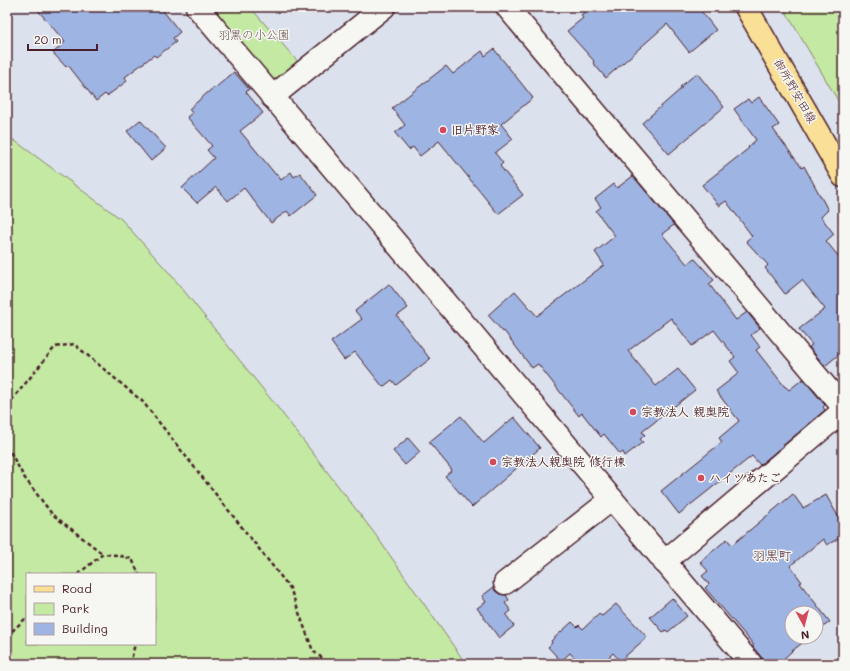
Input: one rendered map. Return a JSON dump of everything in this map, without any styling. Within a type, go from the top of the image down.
[{"type":"main road","name":"御所野安田線","points":[[746,7],[843,176]]},
{"type":"street","points":[[197,7],[751,664]]},
{"type":"street","points":[[272,97],[384,7]]},
{"type":"street","points":[[507,7],[843,406]]},
{"type":"street","points":[[664,562],[843,411]]},
{"type":"street","points":[[505,584],[612,499]]},
{"type":"path","points":[[7,406],[55,347],[74,344],[142,402],[290,588],[313,651],[330,664]]},
{"type":"path","points":[[7,446],[24,477],[52,514],[103,554],[117,555],[132,559],[139,573]]},
{"type":"path","points":[[79,573],[103,554]]},
{"type":"path","points":[[7,636],[26,617]]},
{"type":"path","points":[[130,664],[135,645]]},
{"type":"green space","name":"羽黒の小公園","points":[[210,7],[250,7],[298,62],[275,82]]},
{"type":"green space","points":[[783,7],[843,7],[843,109]]},
{"type":"green space","points":[[7,135],[121,219],[172,276],[282,413],[375,534],[466,664],[7,664]]},
{"type":"building","points":[[35,7],[160,7],[180,32],[173,38],[176,42],[156,57],[154,55],[125,77],[127,81],[107,96],[105,94],[96,101],[68,65],[66,67],[53,53],[65,42]]},
{"type":"building","points":[[590,7],[698,7],[716,30],[689,52],[667,24],[606,78],[593,63],[594,61],[567,31],[583,18],[581,15]]},
{"type":"building","name":"旧片野家","points":[[494,49],[533,98],[501,124],[513,139],[495,153],[503,163],[500,166],[523,195],[498,214],[439,141],[420,156],[413,147],[409,150],[395,133],[405,125],[392,108],[446,66],[453,74],[482,51],[485,56]]},
{"type":"building","points":[[234,72],[249,89],[246,92],[263,113],[240,131],[281,180],[291,172],[294,177],[300,173],[317,195],[291,216],[287,211],[271,223],[244,188],[228,201],[216,187],[197,203],[182,188],[214,158],[207,150],[212,146],[187,117],[192,113],[189,109]]},
{"type":"building","points":[[697,73],[724,107],[669,154],[642,123]]},
{"type":"building","points":[[759,97],[779,125],[773,129],[802,168],[804,166],[828,210],[821,217],[834,234],[826,241],[843,262],[843,351],[825,366],[809,347],[812,345],[799,329],[825,309],[802,280],[785,294],[765,268],[768,265],[746,241],[752,236],[726,201],[719,206],[702,185],[749,148],[748,147],[756,140],[734,109],[748,99],[751,103]]},
{"type":"building","points":[[140,120],[166,148],[151,161],[127,131]]},
{"type":"building","points":[[633,176],[674,225],[662,234],[687,264],[694,258],[714,280],[709,284],[736,320],[747,312],[760,328],[751,335],[760,347],[756,350],[785,387],[789,390],[803,379],[825,405],[823,407],[825,410],[760,465],[752,456],[679,514],[661,491],[722,442],[719,438],[739,421],[716,391],[739,373],[730,361],[735,357],[714,330],[692,346],[671,318],[628,351],[656,386],[678,369],[695,390],[642,432],[645,435],[640,439],[643,442],[625,456],[623,452],[620,454],[604,434],[601,437],[582,413],[579,416],[538,364],[532,368],[504,331],[503,332],[488,315],[515,291],[537,316],[604,265],[595,252],[615,236],[596,211],[601,207],[595,199],[614,184],[617,188]]},
{"type":"building","points":[[389,284],[408,308],[397,316],[430,359],[396,385],[392,380],[383,387],[355,352],[344,360],[331,342],[362,319],[355,311]]},
{"type":"building","name":"宗教法人親奥院 修行棟","points":[[461,416],[484,443],[514,417],[540,448],[472,507],[445,476],[452,470],[429,442]]},
{"type":"building","points":[[408,438],[420,452],[405,465],[393,451]]},
{"type":"building","points":[[793,494],[803,508],[826,495],[843,525],[843,536],[827,545],[823,539],[790,566],[802,582],[800,583],[817,605],[784,605],[784,645],[800,645],[778,664],[767,664],[753,647],[753,644],[705,588],[709,584],[702,576],[708,571],[700,562],[727,539],[732,545]]},
{"type":"building","points":[[494,587],[495,591],[506,595],[509,600],[505,603],[511,611],[506,615],[514,626],[499,638],[477,608],[486,602],[482,596]]},
{"type":"building","points":[[672,598],[687,616],[668,632],[666,630],[663,632],[650,617]]},
{"type":"building","points":[[616,604],[647,637],[620,661],[613,653],[602,664],[580,664],[570,653],[561,661],[548,647],[552,643],[551,641],[572,622],[577,627],[579,625],[583,629],[599,614],[602,616]]},
{"type":"building","points":[[824,614],[830,622],[824,626]]},
{"type":"place","name":"旧片野家","points":[[443,130]]},
{"type":"place","name":"宗教法人 親奥院","points":[[633,412]]},
{"type":"place","name":"宗教法人親奥院 修行棟","points":[[493,462]]},
{"type":"place","name":"ハイツあたご","points":[[701,478]]},
{"type":"district","name":"羽黒町","points":[[772,555]]}]
